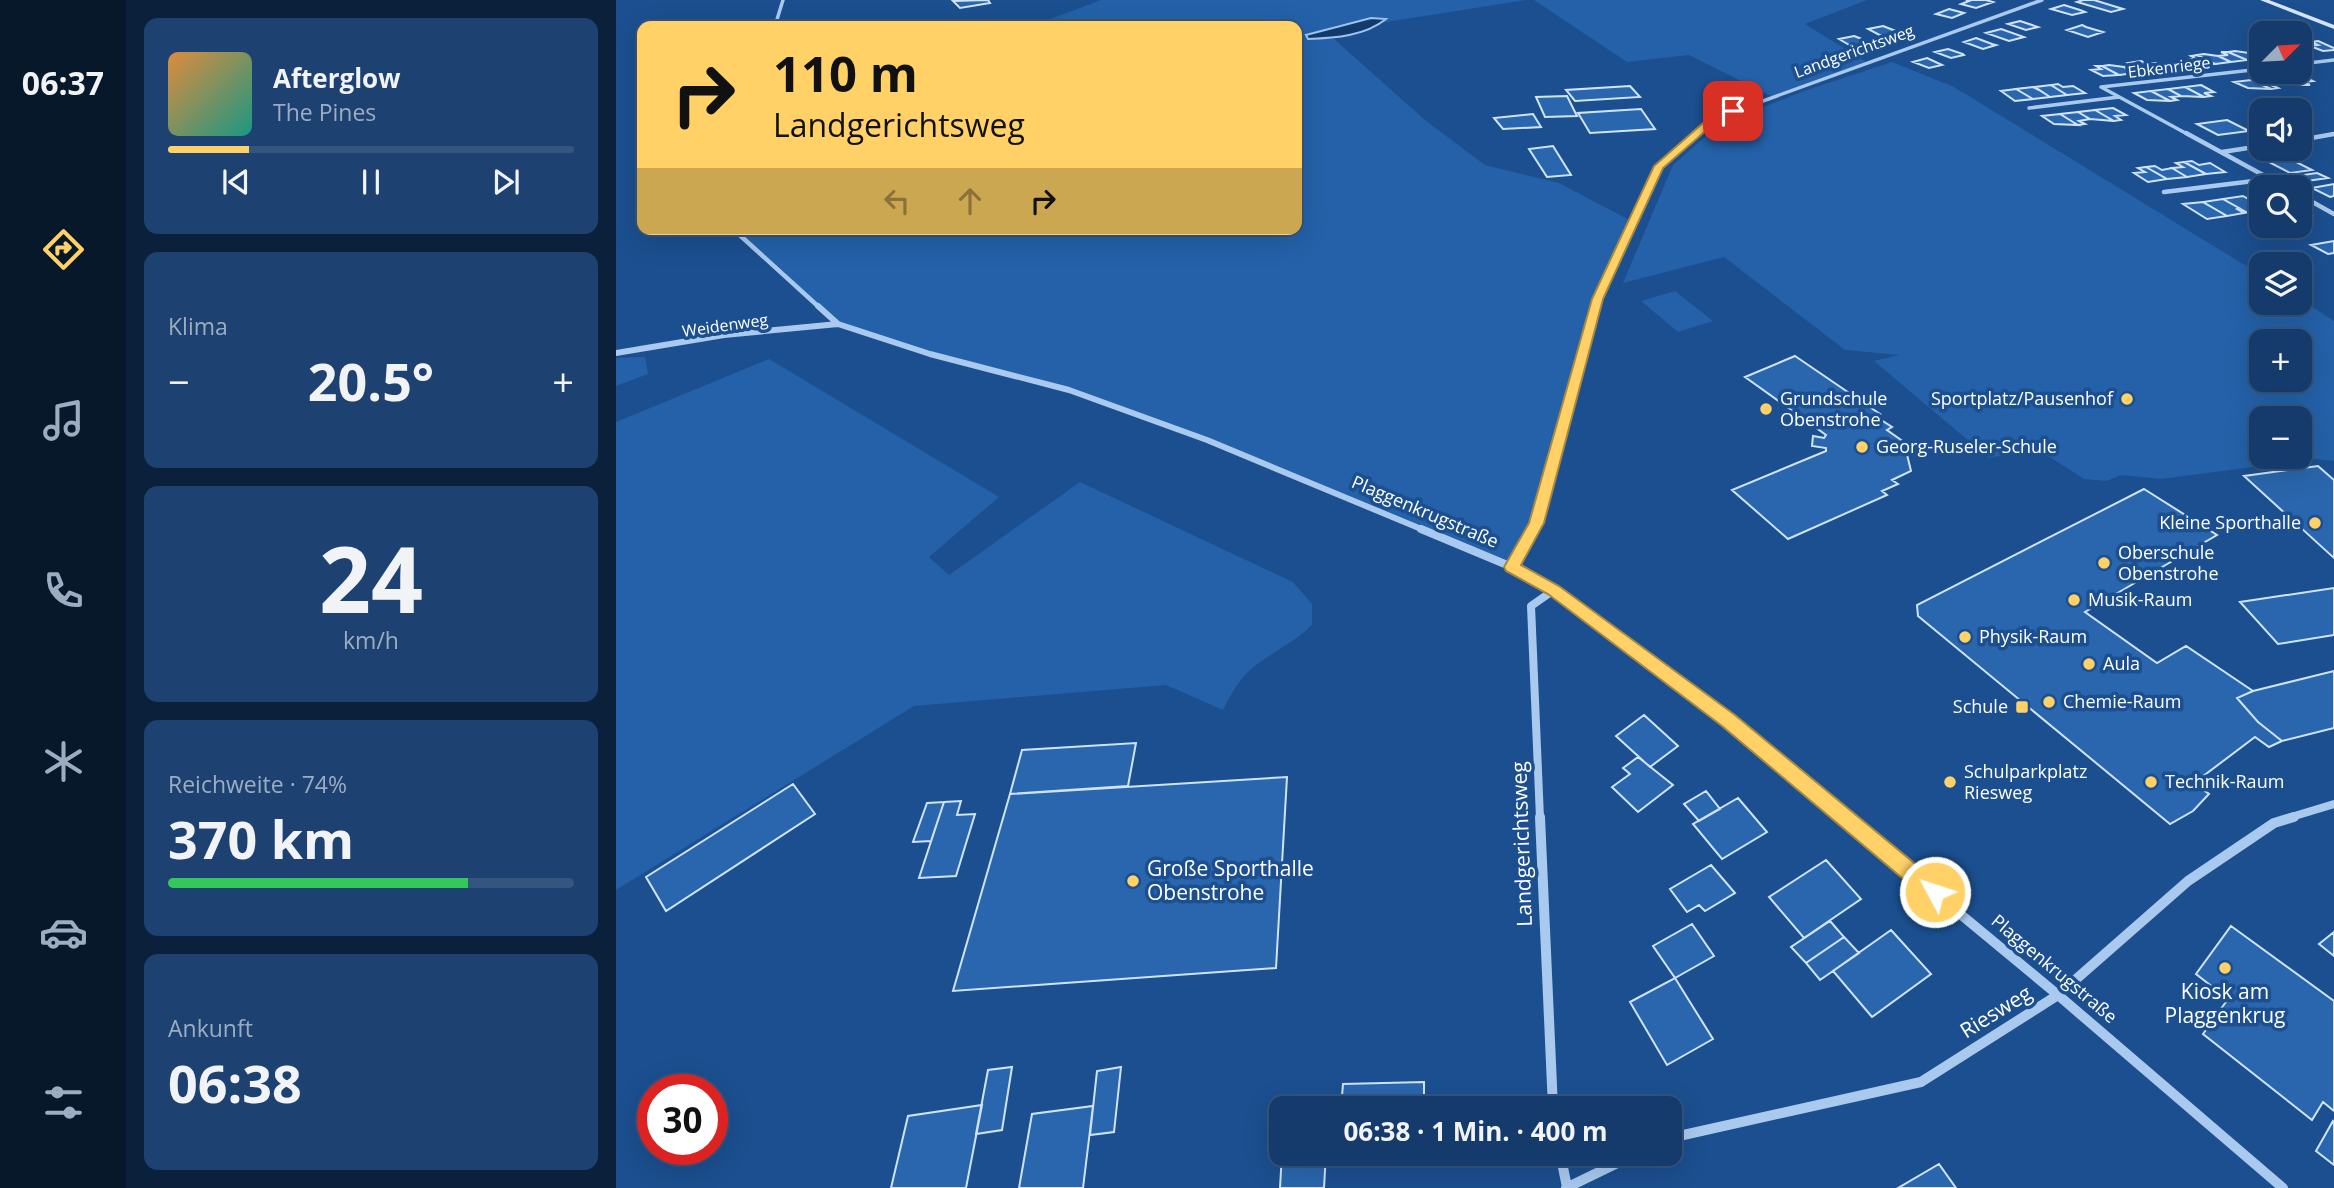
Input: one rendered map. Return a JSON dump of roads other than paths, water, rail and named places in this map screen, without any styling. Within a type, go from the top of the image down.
[{"type":"street","points":[[777,21],[783,0]]},
{"type":"street","name":"Landgerichtsweg","points":[[1512,567],[1536,523],[1598,299],[1659,166],[1713,119],[2042,0]]},
{"type":"street","points":[[2263,0],[2334,27]]},
{"type":"street","points":[[2312,63],[2334,60]]},
{"type":"street","name":"Ebkenriege","points":[[2249,70],[2101,87],[2263,175]]},
{"type":"street","name":"Ebkenriege","points":[[2029,108],[2120,97]]},
{"type":"street","points":[[2312,138],[2334,134]]},
{"type":"street","points":[[2221,152],[2249,148]]},
{"type":"street","points":[[2164,192],[2249,182]]},
{"type":"street","points":[[2312,202],[2334,214]]},
{"type":"street","name":"Plaggenkrugstraße","points":[[740,235],[838,324],[930,354],[1082,394],[1207,440],[1512,567],[1554,590],[1728,720],[2058,995],[2283,1188]]},
{"type":"street","name":"Weidenweg","points":[[616,354],[724,335],[838,324]]},
{"type":"street","name":"Landgerichtsweg","points":[[1552,1096],[1531,606],[1554,590]]},
{"type":"street","name":"Riesweg","points":[[1682,1135],[1921,1082],[2058,995],[2188,881],[2274,823],[2334,804]]},
{"type":"street","points":[[1563,1166],[1567,1188],[1612,1166]]},
{"type":"place","name":"Sportplatz/Pausenhof","points":[[2127,399]]},
{"type":"place","name":"Grundschule Obenstrohe","points":[[1766,409]]},
{"type":"place","name":"Georg-Ruseler-Schule","points":[[1862,447]]},
{"type":"place","name":"Kleine Sporthalle","points":[[2315,523]]},
{"type":"place","name":"Oberschule Obenstrohe","points":[[2104,563]]},
{"type":"place","name":"Musik-Raum","points":[[2074,600]]},
{"type":"place","name":"Physik-Raum","points":[[1965,637]]},
{"type":"place","name":"Aula","points":[[2089,664]]},
{"type":"place","name":"Chemie-Raum","points":[[2049,702]]},
{"type":"place","name":"Schule","points":[[2022,707]]},
{"type":"place","name":"Schulparkplatz Riesweg","points":[[1950,782]]},
{"type":"place","name":"Technik-Raum","points":[[2151,782]]},
{"type":"place","name":"Große Sporthalle Obenstrohe","points":[[1133,881]]},
{"type":"place","name":"Kiosk am Plaggenkrug","points":[[2225,968]]}]
